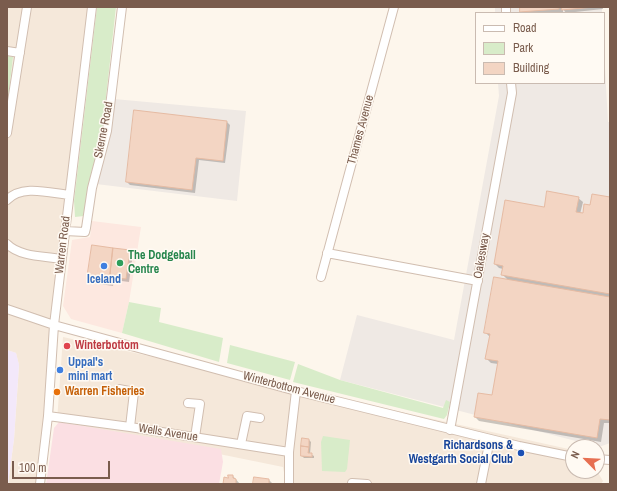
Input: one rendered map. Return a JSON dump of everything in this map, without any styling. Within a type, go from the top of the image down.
[{"type":"street","points":[[7,133],[27,7]]},
{"type":"street","name":"Warren Road","points":[[40,484],[48,416],[54,325],[61,259],[92,7]]},
{"type":"street","name":"Skerne Road","points":[[65,231],[85,232],[93,180],[107,131],[122,7]]},
{"type":"street","name":"Thames Avenue","points":[[321,277],[394,7]]},
{"type":"street","points":[[7,51],[20,53]]},
{"type":"street","name":"Oakesway","points":[[450,430],[512,93],[511,84]]},
{"type":"street","points":[[7,200],[16,193],[28,191],[70,195]]},
{"type":"street","points":[[7,244],[12,249],[21,252],[61,259]]},
{"type":"street","points":[[327,253],[478,281]]},
{"type":"street","name":"Winterbottom Avenue","points":[[7,308],[54,325],[296,391],[450,430],[546,453],[565,456]]},
{"type":"street","points":[[119,390],[134,392],[130,427]]},
{"type":"street","points":[[289,484],[289,452],[296,391]]},
{"type":"street","points":[[188,403],[200,404],[195,437]]},
{"type":"street","name":"Wells Avenue","points":[[48,416],[130,427],[289,452]]},
{"type":"street","points":[[241,444],[247,416],[260,418]]},
{"type":"street","points":[[481,484],[490,439]]},
{"type":"street","points":[[352,483],[367,484]]},
{"type":"shaded area","points":[[7,7],[92,7],[40,484],[8,484],[14,439],[19,365],[16,353],[7,350],[7,108],[13,57],[7,56]]},
{"type":"shaded area","points":[[495,7],[602,7],[602,12],[495,12]]},
{"type":"shaded area","points":[[605,68],[608,122],[610,122],[610,443],[605,445],[605,439],[568,439],[340,380],[357,315],[454,340],[499,96],[498,84],[605,84]]},
{"type":"shaded area","points":[[114,99],[246,111],[237,201],[96,184]]},
{"type":"shaded area","points":[[92,221],[141,227],[129,302],[122,333],[71,319],[63,306],[72,240],[90,237]]},
{"type":"shaded area","points":[[63,337],[565,448],[565,479],[602,479],[603,481],[601,484],[286,484],[283,467],[57,421]]},
{"type":"shaded area","points":[[7,350],[16,353],[19,365],[14,439],[8,484],[7,484]]},
{"type":"shaded area","points":[[59,422],[221,449],[223,462],[219,484],[46,484],[54,428]]},
{"type":"green space","points":[[97,7],[116,7],[102,134],[88,186],[84,216],[75,217],[74,201]]},
{"type":"green space","points":[[7,56],[13,57],[7,108]]},
{"type":"green space","points":[[129,302],[161,308],[159,322],[223,338],[219,362],[122,333]]},
{"type":"green space","points":[[230,345],[295,362],[290,380],[227,363]]},
{"type":"green space","points":[[298,364],[340,380],[443,408],[446,400],[450,402],[447,415],[444,419],[293,382]]},
{"type":"green space","points":[[323,436],[350,440],[347,469],[345,472],[322,471],[321,442]]},
{"type":"building","points":[[520,7],[559,7],[559,9],[520,12]]},
{"type":"building","points":[[562,7],[594,7],[562,10]]},
{"type":"building","points":[[134,110],[227,121],[223,161],[196,158],[192,190],[126,182]]},
{"type":"building","points":[[547,191],[579,197],[576,212],[583,213],[584,204],[590,205],[592,194],[610,197],[610,294],[501,275],[503,266],[494,264],[505,200],[544,207]]},
{"type":"building","points":[[92,245],[113,248],[109,282],[87,279]]},
{"type":"building","name":"The Dodgeball Centre","points":[[113,248],[130,250],[126,279],[110,277]]},
{"type":"building","points":[[494,277],[610,297],[610,420],[600,419],[597,438],[474,417],[478,393],[492,395],[498,361],[485,359],[490,334],[484,333]]},
{"type":"building","points":[[302,438],[309,439],[309,447],[301,446]]},
{"type":"building","points":[[301,446],[309,447],[308,453],[312,453],[312,457],[301,456]]},
{"type":"building","points":[[228,475],[233,475],[233,478],[236,479],[236,484],[223,484],[224,477],[228,478]]},
{"type":"building","points":[[254,477],[269,479],[269,484],[253,484]]},
{"type":"place","name":"The Dodgeball Centre","points":[[120,263]]},
{"type":"place","name":"Iceland","points":[[104,266]]},
{"type":"place","name":"Winterbottom","points":[[67,346]]},
{"type":"place","name":"Uppal's mini mart","points":[[60,370]]},
{"type":"place","name":"Warren Fisheries","points":[[57,392]]},
{"type":"place","name":"Richardsons & Westgarth Social Club","points":[[521,453]]}]
